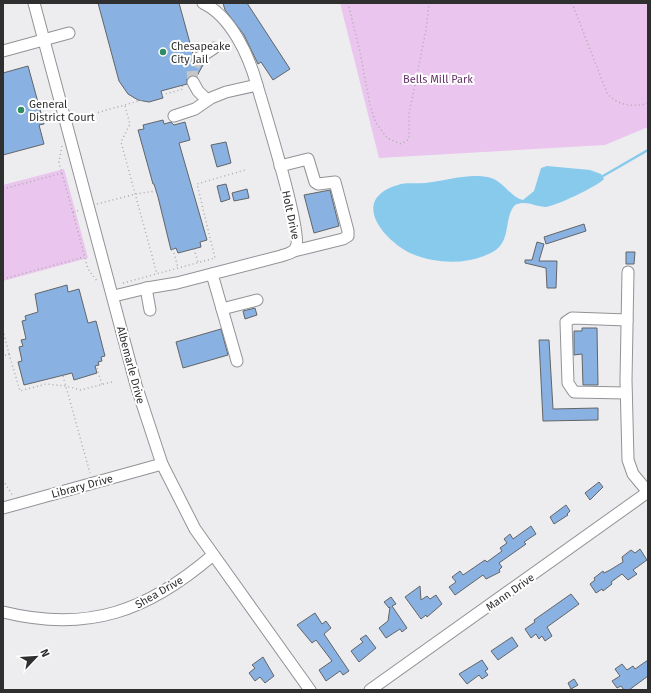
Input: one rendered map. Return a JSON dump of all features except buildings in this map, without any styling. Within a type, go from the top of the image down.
[{"type":"street","name":"Albemarle Drive","points":[[34,3],[136,385],[162,464],[185,511],[213,555],[310,690]]},
{"type":"street","name":"Holt Drive","points":[[112,291],[160,287],[294,251],[297,247],[298,237],[280,166],[257,85],[248,61],[226,20],[217,11],[203,3]]},
{"type":"street","points":[[3,51],[69,33]]},
{"type":"street","points":[[199,58],[214,48]]},
{"type":"street","points":[[188,84],[207,100]]},
{"type":"street","points":[[174,116],[195,110],[207,100],[226,92],[257,85]]},
{"type":"street","points":[[280,166],[308,159],[315,182],[318,184],[335,182],[348,231],[348,236],[343,239],[294,251]]},
{"type":"street","points":[[628,272],[626,393],[628,460],[633,474],[648,492]]},
{"type":"street","points":[[212,274],[237,362]]},
{"type":"street","points":[[146,288],[150,310]]},
{"type":"street","points":[[222,309],[257,300]]},
{"type":"street","points":[[626,393],[574,392],[571,390],[568,383],[566,322],[572,318],[627,320]]},
{"type":"street","name":"Library Drive","points":[[3,508],[162,464]]},
{"type":"street","name":"Mann Drive","points":[[370,690],[648,492]]},
{"type":"street","name":"Shea Drive","points":[[3,612],[49,620],[89,618],[113,614],[131,608],[156,596],[213,555]]},
{"type":"path","points":[[348,3],[360,52],[370,105],[376,122],[380,131],[387,138],[401,144],[409,139],[409,114],[426,30],[429,3]]},
{"type":"path","points":[[572,3],[607,93],[630,106],[648,103]]},
{"type":"path","points":[[162,95],[183,89],[188,84]]},
{"type":"path","points":[[66,121],[125,106],[142,100]]},
{"type":"path","points":[[125,106],[130,124],[121,142],[157,274]]},
{"type":"path","points":[[62,142],[59,162],[88,269],[103,288],[112,291],[157,274],[215,258],[197,184],[245,170]]},
{"type":"path","points":[[3,189],[62,173]]},
{"type":"path","points":[[73,212],[136,194],[156,191]]},
{"type":"path","points":[[194,249],[198,262]]},
{"type":"path","points":[[173,250],[178,268]]},
{"type":"path","points":[[3,279],[84,257]]},
{"type":"path","points":[[3,330],[20,391],[46,384],[66,386],[81,390],[112,382]]},
{"type":"path","points":[[3,356],[9,354]]},
{"type":"path","points":[[97,368],[102,385]]},
{"type":"path","points":[[63,376],[90,473]]},
{"type":"path","points":[[3,480],[17,504]]},
{"type":"green space","name":"Bells Mill Park","points":[[340,3],[648,3],[648,127],[605,145],[379,158]]},
{"type":"green space","points":[[64,169],[88,258],[3,281],[3,185]]},
{"type":"water","points":[[547,166],[590,170],[601,174],[604,179],[585,191],[550,206],[545,207],[526,203],[515,205],[510,215],[506,233],[501,244],[494,251],[475,259],[447,262],[428,259],[410,253],[399,247],[381,229],[373,209],[376,200],[384,191],[398,185],[408,183],[425,183],[467,176],[483,176],[496,180],[514,196],[523,200],[534,191],[541,168]]},
{"type":"waterway","points":[[603,176],[648,150]]},
{"type":"tunnel","points":[[193,82],[192,70],[199,58]]},
{"type":"place","name":"Chesapeake City Jail","points":[[163,52]]},
{"type":"place","name":"General District Court","points":[[21,110]]}]
